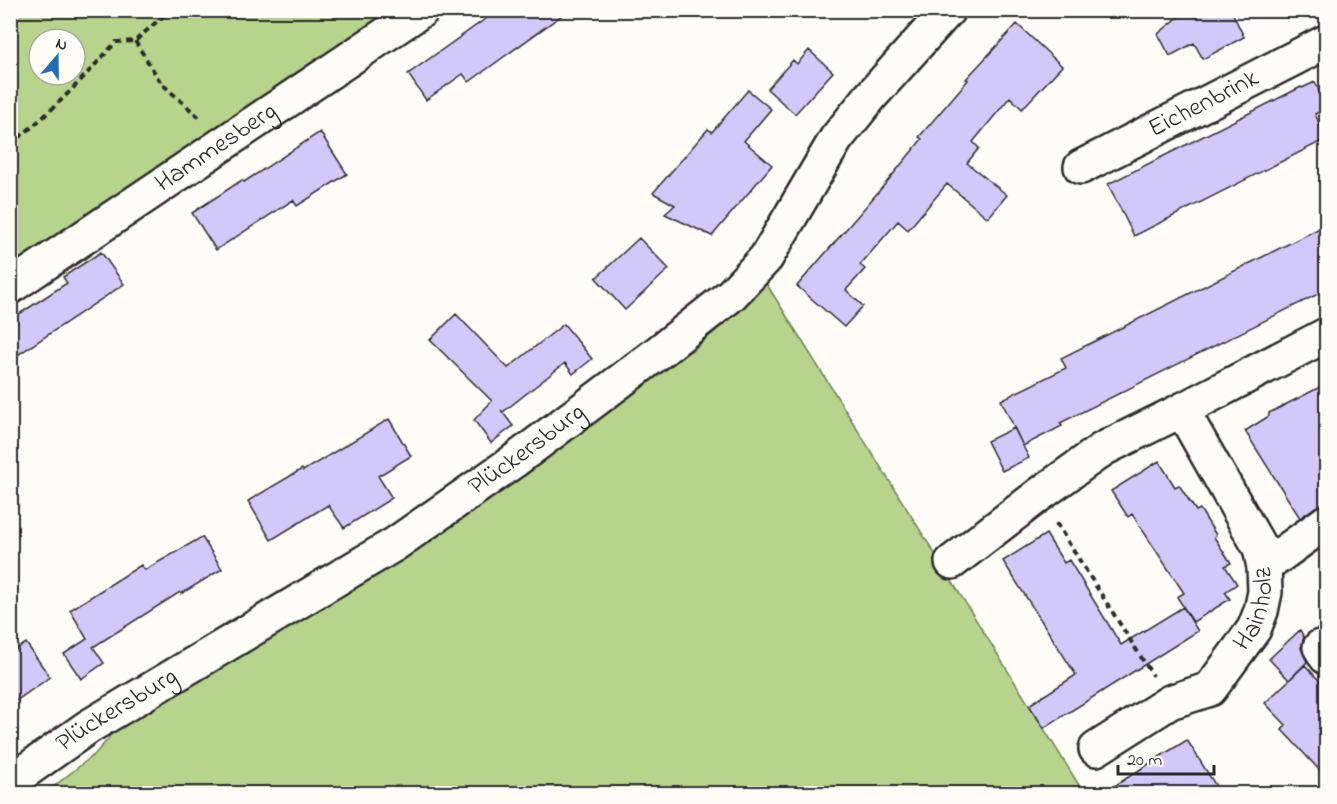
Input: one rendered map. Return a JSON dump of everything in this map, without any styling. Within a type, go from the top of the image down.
[{"type":"street","name":"Hammesberg","points":[[10,287],[422,10]]},
{"type":"street","name":"Plückersburg","points":[[10,782],[88,727],[395,544],[514,461],[730,295],[766,258],[836,139],[870,96],[948,10]]},
{"type":"street","name":"Eichenbrink","points":[[1081,167],[1326,42]]},
{"type":"street","points":[[952,562],[1103,449],[1326,335]]},
{"type":"street","name":"Hainholz","points":[[1096,749],[1170,702],[1210,689],[1254,628],[1265,596],[1264,567],[1260,548],[1182,410]]},
{"type":"street","points":[[1264,567],[1326,522]]},
{"type":"path","points":[[10,144],[31,129],[56,105],[116,42],[135,41],[170,10]]},
{"type":"path","points":[[135,41],[160,83],[200,119]]},
{"type":"path","points":[[1039,495],[1145,664]]},
{"type":"green space","points":[[11,11],[398,11],[11,273]]},
{"type":"green space","points":[[761,275],[1084,793],[44,794],[95,754],[108,739],[118,718],[661,363],[693,350],[754,298]]},
{"type":"building","points":[[498,10],[569,10],[469,82],[463,74],[426,100],[408,74]]},
{"type":"building","points":[[1187,10],[1231,10],[1244,37],[1203,59],[1194,43],[1170,56],[1158,34]]},
{"type":"building","points":[[1017,24],[1062,66],[1022,109],[1010,97],[973,142],[979,148],[967,163],[1007,195],[988,218],[947,184],[908,230],[898,221],[860,265],[865,269],[846,290],[863,306],[844,327],[797,286],[922,139],[919,137],[968,80],[966,79]]},
{"type":"building","points":[[809,50],[833,72],[795,114],[767,89],[793,60],[797,64]]},
{"type":"building","points":[[1315,82],[1326,106],[1326,109],[1315,114],[1326,139],[1134,236],[1108,184]]},
{"type":"building","points":[[748,90],[771,109],[744,141],[772,165],[712,236],[665,214],[675,205],[653,193],[708,129],[712,132]]},
{"type":"building","points":[[320,132],[347,174],[297,206],[293,200],[216,250],[192,213]]},
{"type":"building","points":[[1326,225],[1326,290],[1060,423],[1062,426],[1023,446],[1001,400],[1066,368],[1061,358]]},
{"type":"building","points":[[639,238],[669,269],[625,310],[596,278]]},
{"type":"building","points":[[101,252],[124,284],[10,360],[10,320],[67,283],[63,277]]},
{"type":"building","points":[[456,314],[508,368],[564,324],[592,359],[573,374],[565,363],[503,412],[501,410],[513,426],[491,443],[474,420],[492,401],[430,340]]},
{"type":"building","points":[[1326,384],[1326,504],[1316,507],[1300,518],[1245,431],[1269,416],[1269,413]]},
{"type":"building","points":[[389,419],[411,456],[378,476],[392,498],[344,528],[328,505],[271,540],[248,501]]},
{"type":"building","points":[[1014,428],[1029,458],[1002,471],[987,441]]},
{"type":"building","points":[[1159,461],[1175,487],[1179,485],[1196,511],[1200,509],[1231,563],[1225,566],[1237,584],[1225,592],[1230,599],[1193,622],[1177,597],[1184,593],[1132,514],[1128,517],[1111,491]]},
{"type":"building","points":[[1046,534],[1064,563],[1069,560],[1121,645],[1183,607],[1198,631],[1044,728],[1029,705],[1076,675],[1003,561]]},
{"type":"building","points":[[202,537],[222,569],[181,594],[180,592],[93,647],[104,663],[81,679],[64,654],[87,639],[70,610],[141,565],[145,570]]},
{"type":"building","points":[[1300,630],[1304,637],[1301,648],[1307,662],[1289,680],[1269,659]]},
{"type":"building","points":[[26,643],[50,677],[10,705],[10,654]]},
{"type":"building","points":[[1305,665],[1326,688],[1326,777],[1282,730],[1286,725],[1265,703]]},
{"type":"building","points":[[1187,740],[1221,794],[1102,794],[1161,756]]}]
